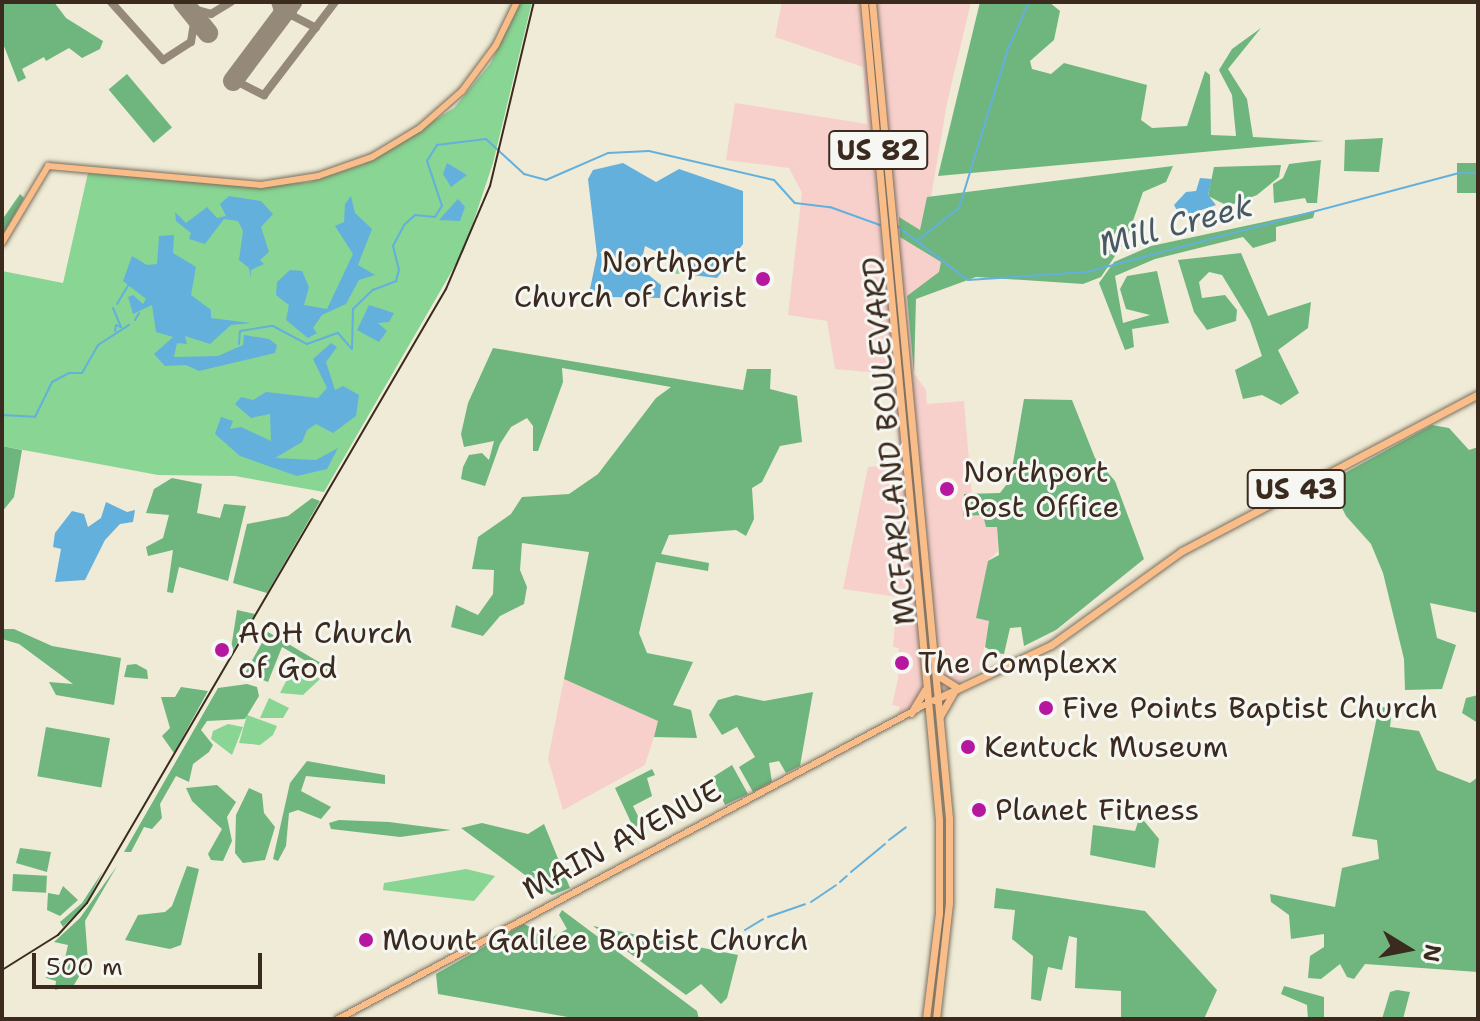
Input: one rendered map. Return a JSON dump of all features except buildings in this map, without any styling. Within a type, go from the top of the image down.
[{"type":"highway","name":"MCFARLAND BOULEVARD","points":[[869,3],[950,841],[947,933],[936,1019]]},
{"type":"highway","name":"MCFARLAND BOULEVARD","points":[[869,3],[938,810],[940,901],[926,1019]]},
{"type":"highway","name":"US 43","points":[[928,703],[1066,636],[1182,551],[1478,394]]},
{"type":"highway","points":[[935,672],[941,682],[958,688],[939,718]]},
{"type":"highway","points":[[927,684],[911,713],[924,714],[931,723]]},
{"type":"highway","points":[[938,810],[950,841]]},
{"type":"main road","points":[[2,243],[48,166],[243,185],[337,171],[397,144],[449,104],[486,61],[517,2]]},
{"type":"main road","points":[[42,174],[56,167]]},
{"type":"main road","name":"MAIN AVENUE","points":[[338,1019],[928,703]]},
{"type":"shaded area","points":[[782,2],[971,2],[947,103],[923,244],[944,261],[940,277],[907,296],[914,374],[926,390],[927,404],[964,401],[972,496],[997,526],[998,551],[988,561],[977,618],[990,621],[979,671],[897,715],[900,707],[892,705],[898,679],[899,648],[893,647],[897,597],[843,589],[868,467],[901,464],[891,374],[835,369],[827,321],[788,315],[802,193],[789,168],[726,160],[735,103],[867,124],[863,67],[775,37]]},
{"type":"shaded area","points":[[564,679],[659,721],[645,765],[563,810],[548,759]]},
{"type":"green space","points":[[2,2],[54,2],[66,18],[103,41],[100,49],[82,58],[69,48],[46,61],[44,57],[22,69],[26,78],[18,82],[2,41]]},
{"type":"green space","points":[[521,2],[532,2],[493,163],[464,250],[324,492],[235,476],[158,475],[2,446],[2,271],[63,283],[88,173],[251,187],[309,182],[364,164],[454,108],[490,64]]},
{"type":"green space","points":[[980,2],[1049,2],[1060,11],[1054,40],[1030,61],[1032,69],[1051,74],[1064,63],[1147,85],[1141,120],[1152,128],[1187,126],[1205,71],[1210,75],[1211,135],[1236,136],[1232,95],[1219,70],[1232,49],[1261,28],[1228,69],[1247,99],[1253,137],[1324,141],[938,176]]},
{"type":"green space","points":[[127,74],[172,128],[154,143],[109,89]]},
{"type":"green space","points":[[1383,138],[1379,172],[1344,171],[1345,140]]},
{"type":"green space","points":[[1321,160],[1317,203],[1307,203],[1305,198],[1274,203],[1273,184],[1283,178],[1289,164]]},
{"type":"green space","points":[[1457,163],[1478,163],[1478,193],[1457,193]]},
{"type":"green space","points":[[1281,165],[1279,177],[1257,195],[1228,206],[1208,196],[1214,167]]},
{"type":"green space","points":[[1173,166],[1166,182],[1143,192],[1127,238],[1101,277],[1083,284],[976,277],[916,299],[914,374],[907,296],[939,272],[941,262],[900,237],[899,217],[920,230],[927,197]]},
{"type":"green space","points":[[20,194],[24,198],[2,236],[2,220]]},
{"type":"green space","points":[[1315,211],[1313,218],[1276,227],[1276,241],[1253,248],[1243,237],[1155,259],[1115,276],[1123,323],[1150,315],[1126,309],[1120,289],[1127,276],[1157,271],[1169,323],[1132,329],[1134,347],[1125,350],[1099,283],[1114,262],[1151,246]]},
{"type":"green space","points":[[1241,253],[1268,316],[1311,302],[1308,328],[1278,350],[1299,393],[1281,405],[1262,395],[1243,399],[1235,370],[1262,356],[1250,321],[1222,275],[1209,272],[1199,282],[1202,298],[1225,295],[1237,310],[1236,321],[1207,330],[1194,312],[1178,260]]},
{"type":"green space","points":[[673,256],[681,256],[686,265],[684,272],[673,274],[668,269],[668,261]]},
{"type":"green space","points":[[493,348],[743,390],[747,369],[771,369],[770,389],[797,396],[802,442],[780,446],[762,482],[752,488],[754,519],[746,536],[736,530],[669,535],[661,554],[709,563],[708,571],[656,562],[639,633],[647,653],[693,662],[673,705],[691,710],[697,738],[654,737],[658,721],[564,679],[589,552],[522,543],[520,570],[527,587],[524,604],[500,616],[483,636],[451,627],[456,605],[478,615],[493,594],[494,570],[472,569],[478,537],[511,514],[522,497],[569,494],[598,474],[656,398],[671,387],[562,368],[563,382],[538,451],[533,451],[533,426],[527,418],[511,427],[500,444],[485,486],[461,479],[463,467],[469,455],[482,453],[489,460],[494,441],[464,447],[461,434],[468,403]]},
{"type":"green space","points":[[1024,399],[1072,400],[1095,458],[1115,481],[1144,559],[1056,630],[1024,646],[1021,627],[1010,628],[1004,654],[985,647],[989,621],[976,618],[988,561],[999,555],[997,527],[986,527],[983,515],[963,516],[964,494],[1000,493],[1010,480]]},
{"type":"green space","points":[[1432,425],[1449,428],[1469,450],[1478,447],[1478,613],[1430,603],[1437,638],[1456,645],[1442,689],[1405,690],[1404,659],[1383,573],[1371,544],[1346,516],[1336,496],[1345,473]]},
{"type":"green space","points":[[2,446],[22,450],[14,497],[2,512]]},
{"type":"green space","points":[[172,478],[202,484],[197,513],[220,518],[224,504],[246,506],[228,581],[179,567],[173,593],[167,592],[173,550],[148,556],[146,547],[163,538],[169,515],[146,513],[154,489]]},
{"type":"green space","points":[[312,498],[320,501],[267,593],[233,583],[247,524],[288,516]]},
{"type":"green space","points":[[237,610],[255,614],[230,655]]},
{"type":"green space","points":[[2,629],[14,629],[52,646],[121,658],[114,705],[56,695],[49,682],[73,684],[19,644],[2,639]]},
{"type":"green space","points":[[268,632],[336,672],[333,677],[282,647],[268,682],[245,673]]},
{"type":"green space","points":[[136,664],[147,670],[148,679],[124,677],[127,665]]},
{"type":"green space","points":[[295,664],[320,679],[303,695],[280,693]]},
{"type":"green space","points":[[247,684],[257,687],[259,696],[245,719],[207,721],[201,730],[213,745],[209,752],[193,764],[189,782],[176,776],[160,804],[162,818],[152,829],[144,827],[131,852],[124,852],[218,688]]},
{"type":"green space","points":[[181,687],[208,691],[174,753],[162,736],[170,728],[161,697],[175,697]]},
{"type":"green space","points":[[813,692],[800,766],[786,773],[779,761],[769,763],[772,782],[753,792],[739,767],[755,757],[737,727],[722,735],[709,715],[718,700],[736,695],[764,701]]},
{"type":"green space","points":[[1478,695],[1478,723],[1462,713],[1466,698]]},
{"type":"green space","points":[[269,698],[289,708],[283,718],[260,718]]},
{"type":"green space","points":[[1379,707],[1392,708],[1390,727],[1419,731],[1437,770],[1470,783],[1478,777],[1478,972],[1365,964],[1354,979],[1347,977],[1340,964],[1321,979],[1308,978],[1310,956],[1324,947],[1324,934],[1291,939],[1289,915],[1271,902],[1270,894],[1335,907],[1342,868],[1379,859],[1377,840],[1352,836]]},
{"type":"green space","points":[[247,715],[277,726],[273,735],[260,745],[239,743]]},
{"type":"green space","points":[[228,724],[243,727],[232,755],[211,739],[213,731]]},
{"type":"green space","points":[[46,727],[110,738],[101,788],[37,776]]},
{"type":"green space","points":[[307,761],[385,775],[385,784],[306,776],[301,791],[331,807],[321,819],[298,810],[289,813],[286,846],[278,861],[273,859],[290,783]]},
{"type":"green space","points":[[732,765],[748,794],[725,805],[713,777]]},
{"type":"green space","points":[[652,769],[655,775],[647,778],[652,796],[633,806],[641,822],[634,829],[615,788]]},
{"type":"green space","points":[[217,785],[236,802],[227,817],[232,841],[223,861],[211,860],[208,854],[222,829],[192,801],[186,788]]},
{"type":"green space","points":[[249,788],[262,794],[264,813],[275,827],[265,860],[243,863],[235,853],[236,815]]},
{"type":"green space","points":[[1140,816],[1159,839],[1155,868],[1090,855],[1093,825],[1135,831]]},
{"type":"green space","points":[[339,820],[389,822],[451,830],[400,837],[331,829],[329,823]]},
{"type":"green space","points":[[482,823],[528,834],[544,824],[570,888],[552,895],[461,828]]},
{"type":"green space","points":[[20,848],[51,852],[47,872],[16,863]]},
{"type":"green space","points":[[117,866],[85,921],[88,961],[74,985],[55,990],[56,981],[46,978],[50,962],[65,958],[68,945],[54,942],[80,918]]},
{"type":"green space","points":[[187,866],[199,869],[181,945],[170,949],[125,940],[138,915],[165,912],[172,906]]},
{"type":"green space","points":[[466,869],[495,876],[474,901],[383,890],[384,883]]},
{"type":"green space","points":[[103,871],[86,904],[63,927],[60,922],[82,903]]},
{"type":"green space","points":[[13,874],[47,876],[46,893],[12,891]]},
{"type":"green space","points":[[63,886],[78,900],[60,916],[47,910],[48,893],[59,895]]},
{"type":"green space","points":[[996,888],[1145,911],[1217,990],[1204,1019],[1121,1019],[1121,991],[1075,988],[1077,938],[1069,936],[1062,970],[1048,967],[1041,1001],[1031,999],[1033,956],[1012,939],[1015,910],[994,908]]},
{"type":"green space","points":[[562,910],[697,1011],[699,1019],[579,1019],[438,994],[436,974],[524,924],[551,938],[567,929],[559,915]]},
{"type":"green space","points":[[593,926],[738,955],[727,998],[721,1004],[701,984],[686,995]]},
{"type":"green space","points":[[1284,986],[1324,997],[1324,1019],[1308,1019],[1307,1005],[1281,994]]},
{"type":"green space","points":[[1390,992],[1410,992],[1403,1019],[1382,1019]]},
{"type":"water","points":[[447,163],[467,175],[451,187],[443,174]]},
{"type":"water","points":[[623,163],[656,182],[679,169],[743,191],[743,244],[717,278],[692,275],[693,266],[682,253],[672,250],[666,256],[645,246],[640,268],[661,285],[660,298],[607,297],[590,289],[597,255],[588,179],[593,170]]},
{"type":"water","points":[[1200,178],[1212,179],[1208,195],[1216,205],[1181,217],[1174,205],[1186,192],[1196,191]]},
{"type":"water","points":[[229,196],[261,201],[273,214],[261,227],[269,252],[260,260],[264,264],[251,270],[251,278],[249,268],[239,260],[243,231],[238,221],[224,219],[205,244],[189,239],[191,233],[176,221],[175,212],[186,223],[207,207],[217,218],[226,216],[220,204]]},
{"type":"water","points":[[351,196],[355,213],[372,229],[358,265],[375,275],[359,280],[346,304],[322,315],[313,328],[317,333],[308,338],[286,320],[289,305],[276,295],[277,282],[290,270],[302,271],[309,287],[304,305],[327,309],[353,254],[335,226],[344,222],[345,204]]},
{"type":"water","points":[[458,199],[465,207],[460,221],[439,220]]},
{"type":"water","points":[[174,235],[173,253],[196,267],[191,295],[211,310],[211,318],[251,323],[231,325],[210,344],[185,336],[187,344],[177,343],[174,357],[218,356],[243,345],[244,335],[269,339],[277,345],[275,353],[199,371],[186,365],[165,366],[154,354],[173,337],[156,332],[152,305],[133,314],[128,297],[133,295],[143,304],[146,299],[123,281],[132,256],[147,265],[157,264],[159,236]]},
{"type":"water","points":[[369,305],[394,313],[389,322],[378,323],[387,331],[379,342],[357,330]]},
{"type":"water","points":[[331,343],[337,347],[326,362],[335,390],[343,386],[359,395],[356,416],[333,433],[316,424],[307,430],[302,442],[275,458],[316,460],[338,448],[327,469],[297,476],[240,456],[215,434],[221,417],[233,421],[230,429],[241,427],[271,441],[270,414],[251,418],[235,404],[241,397],[253,400],[266,392],[318,398],[327,388],[313,359]]},
{"type":"water","points":[[106,502],[127,512],[135,510],[133,522],[120,524],[105,540],[85,580],[55,582],[61,549],[53,547],[55,533],[72,511],[84,514],[88,527],[101,518]]},
{"type":"waterway","points":[[918,240],[959,208],[1008,49],[1029,2]]},
{"type":"waterway","name":"Mill Creek","points":[[239,344],[240,331],[273,326],[307,344],[338,333],[352,349],[353,309],[373,290],[396,281],[399,270],[393,246],[404,225],[415,215],[435,217],[442,206],[427,161],[437,145],[486,139],[524,174],[546,180],[608,153],[649,151],[774,180],[795,203],[830,207],[880,225]]},
{"type":"waterway","name":"Mill Creek","points":[[897,226],[968,280],[1087,272],[1458,173],[1478,173]]},
{"type":"waterway","points":[[117,304],[129,284]]},
{"type":"waterway","points":[[113,308],[121,327],[116,325],[115,331]]},
{"type":"waterway","name":"Mill Creek","points":[[135,320],[139,313]]},
{"type":"waterway","name":"Mill Creek","points":[[2,415],[35,417],[52,382],[69,373],[82,373],[98,345],[129,325]]},
{"type":"waterway","points":[[889,840],[906,827]]},
{"type":"waterway","points":[[851,872],[885,844]]},
{"type":"waterway","points":[[840,882],[847,876]]},
{"type":"waterway","points":[[811,902],[836,885]]},
{"type":"waterway","points":[[768,917],[805,904]]},
{"type":"waterway","points":[[745,930],[763,919]]},
{"type":"taxiway","points":[[111,2],[163,60],[191,42],[195,17]]},
{"type":"taxiway","points":[[187,7],[211,14],[231,2]]},
{"type":"taxiway","points":[[275,2],[280,17],[291,15],[316,28]]},
{"type":"taxiway","points":[[292,2],[293,16]]},
{"type":"taxiway","points":[[234,80],[264,95],[335,2]]},
{"type":"runway","points":[[183,2],[208,33]]},
{"type":"runway","points":[[233,81],[292,2]]},
{"type":"railway","points":[[2,970],[58,935],[87,903],[446,289],[490,186],[534,2]]},
{"type":"place","name":"Northport Church of Christ","points":[[763,279]]},
{"type":"place","name":"Northport Post Office","points":[[947,489]]},
{"type":"place","name":"AOH Church of God","points":[[222,650]]},
{"type":"place","name":"The Complexx","points":[[902,663]]},
{"type":"place","name":"Five Points Baptist Church","points":[[1046,708]]},
{"type":"place","name":"Kentuck Museum","points":[[968,747]]},
{"type":"place","name":"Planet Fitness","points":[[979,810]]},
{"type":"place","name":"Mount Galilee Baptist Church","points":[[366,940]]}]
